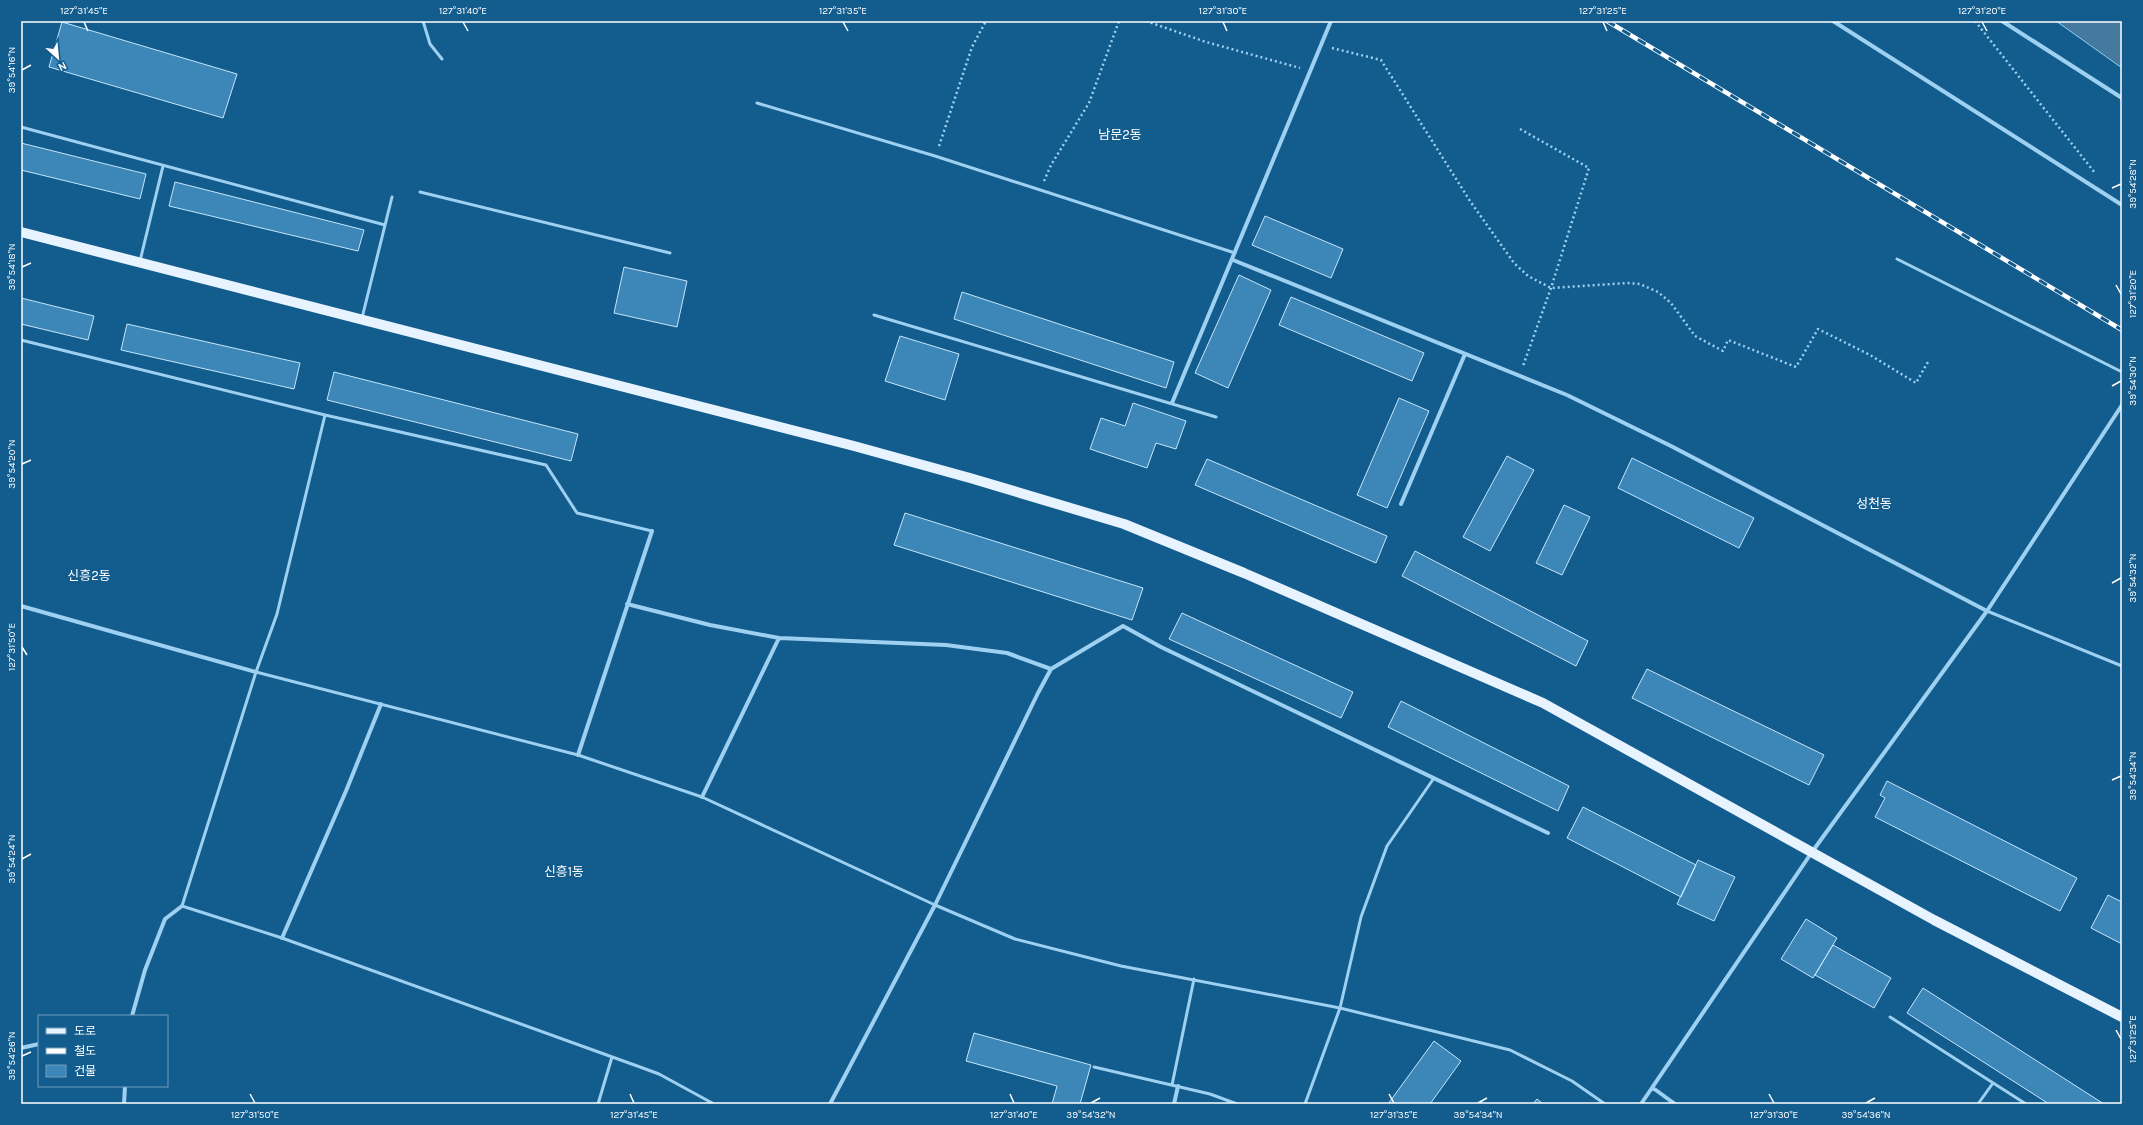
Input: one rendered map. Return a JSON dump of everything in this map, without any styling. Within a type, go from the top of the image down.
[{"type":"main road","points":[[21,232],[854,446],[970,478],[1124,524],[1251,576],[1543,703],[1934,920],[2122,1017]]},
{"type":"street","points":[[1172,404],[1236,253],[1331,21]]},
{"type":"street","points":[[1833,21],[2122,205]]},
{"type":"street","points":[[2002,21],[2122,98]]},
{"type":"street","points":[[1233,260],[1567,395],[1671,446],[1988,611]]},
{"type":"street","points":[[1401,504],[1465,354]]},
{"type":"street","points":[[1641,1104],[1812,852],[1988,611],[2122,405]]},
{"type":"street","points":[[578,755],[652,531]]},
{"type":"street","points":[[627,604],[710,625],[779,638],[946,644],[1007,654],[1051,669]]},
{"type":"street","points":[[21,606],[256,672]]},
{"type":"street","points":[[830,1104],[934,905],[1051,669],[1123,626],[1161,648],[1548,833]]},
{"type":"street","points":[[702,797],[779,638]]},
{"type":"street","points":[[282,938],[346,791],[381,704]]},
{"type":"street","points":[[132,1015],[145,970],[166,919],[182,906]]},
{"type":"street","points":[[21,1048],[38,1044]]},
{"type":"street","points":[[1174,1104],[1178,1086]]},
{"type":"street","points":[[124,1104],[125,1087]]},
{"type":"street","points":[[1653,1088],[1675,1104]]},
{"type":"lane","points":[[423,21],[430,44],[442,60]]},
{"type":"lane","points":[[757,103],[935,156],[1236,253]]},
{"type":"lane","points":[[21,127],[385,225]]},
{"type":"lane","points":[[139,263],[163,166]]},
{"type":"lane","points":[[420,192],[670,253]]},
{"type":"lane","points":[[361,320],[392,197]]},
{"type":"lane","points":[[1897,259],[2122,372]]},
{"type":"lane","points":[[874,315],[1216,417]]},
{"type":"lane","points":[[21,340],[325,415],[546,465],[577,513],[652,531]]},
{"type":"lane","points":[[325,415],[277,614],[256,672],[182,906],[282,938],[659,1074],[714,1104]]},
{"type":"lane","points":[[1988,611],[2122,666]]},
{"type":"lane","points":[[256,672],[578,755],[702,797],[934,905],[1015,939],[1121,966],[1340,1008],[1510,1050],[1572,1081],[1605,1104]]},
{"type":"lane","points":[[1305,1104],[1340,1008],[1361,917],[1387,846],[1434,778]]},
{"type":"lane","points":[[1172,1085],[1194,979]]},
{"type":"lane","points":[[1890,1017],[2026,1104]]},
{"type":"lane","points":[[598,1104],[612,1057]]},
{"type":"lane","points":[[1094,1067],[1210,1094],[1237,1104]]},
{"type":"lane","points":[[1978,1104],[1993,1083]]},
{"type":"path","points":[[935,156],[972,47],[986,21]]},
{"type":"path","points":[[1039,190],[1051,165],[1089,103],[1119,21]]},
{"type":"path","points":[[1146,21],[1206,42],[1310,71]]},
{"type":"path","points":[[1975,21],[2098,177]]},
{"type":"path","points":[[1321,46],[1381,60],[1470,201],[1514,263],[1528,276],[1551,288],[1628,283],[1640,284],[1652,288],[1664,296],[1695,336],[1723,351],[1728,340],[1796,367],[1818,329],[1870,355],[1916,383],[1929,360]]},
{"type":"path","points":[[1519,376],[1551,288],[1589,168],[1520,129]]},
{"type":"water","points":[[2056,21],[2122,21],[2122,68]]},
{"type":"building","points":[[62,22],[237,74],[223,118],[49,67]]},
{"type":"building","points":[[21,143],[146,174],[140,199],[21,170]]},
{"type":"building","points":[[175,182],[364,230],[358,251],[169,206]]},
{"type":"building","points":[[1265,216],[1343,249],[1331,278],[1252,245]]},
{"type":"building","points":[[624,267],[687,281],[677,327],[614,313]]},
{"type":"building","points":[[1239,275],[1271,290],[1228,388],[1195,373]]},
{"type":"building","points":[[962,292],[1174,362],[1166,388],[954,319]]},
{"type":"building","points":[[1291,297],[1424,353],[1412,381],[1279,325]]},
{"type":"building","points":[[21,298],[94,316],[88,340],[21,324]]},
{"type":"building","points":[[127,324],[300,363],[294,389],[121,350]]},
{"type":"building","points":[[900,336],[959,354],[945,400],[885,381]]},
{"type":"building","points":[[334,372],[578,434],[571,461],[327,400]]},
{"type":"building","points":[[1399,398],[1429,411],[1387,508],[1357,495]]},
{"type":"building","points":[[1133,403],[1186,421],[1176,449],[1156,443],[1147,468],[1090,449],[1101,418],[1125,426]]},
{"type":"building","points":[[1507,456],[1534,470],[1490,551],[1463,537]]},
{"type":"building","points":[[1632,458],[1754,518],[1739,548],[1618,488]]},
{"type":"building","points":[[1207,459],[1387,536],[1376,563],[1195,485]]},
{"type":"building","points":[[1564,505],[1590,517],[1562,575],[1536,563]]},
{"type":"building","points":[[905,513],[1143,588],[1132,620],[894,545]]},
{"type":"building","points":[[1415,551],[1588,641],[1576,666],[1402,576]]},
{"type":"building","points":[[1182,613],[1353,692],[1341,718],[1169,639]]},
{"type":"building","points":[[1647,669],[1824,755],[1809,785],[1632,698]]},
{"type":"building","points":[[1401,701],[1569,786],[1558,811],[1388,727]]},
{"type":"building","points":[[1887,781],[2077,878],[2060,911],[1875,817],[1885,798],[1880,795]]},
{"type":"building","points":[[1583,807],[1696,865],[1681,897],[1567,838]]},
{"type":"building","points":[[1698,860],[1735,877],[1714,921],[1677,904]]},
{"type":"building","points":[[2108,895],[2122,902],[2122,944],[2091,928]]},
{"type":"building","points":[[1806,919],[1837,938],[1813,978],[1781,959]]},
{"type":"building","points":[[1833,945],[1891,978],[1874,1008],[1815,975]]},
{"type":"building","points":[[1923,988],[2104,1104],[2049,1104],[1907,1013]]},
{"type":"building","points":[[974,1033],[1091,1065],[1080,1104],[1052,1104],[1057,1086],[966,1061]]},
{"type":"building","points":[[1434,1041],[1461,1061],[1430,1104],[1388,1104]]},
{"type":"building","points":[[1537,1099],[1543,1104],[1533,1104]]},
{"type":"railway","points":[[1607,21],[2122,330]]},
{"type":"district","name":"남문2동","points":[[1120,134]]},
{"type":"district","name":"성천동","points":[[1874,503]]},
{"type":"district","name":"신흥2동","points":[[89,575]]},
{"type":"district","name":"신흥1동","points":[[564,871]]}]
